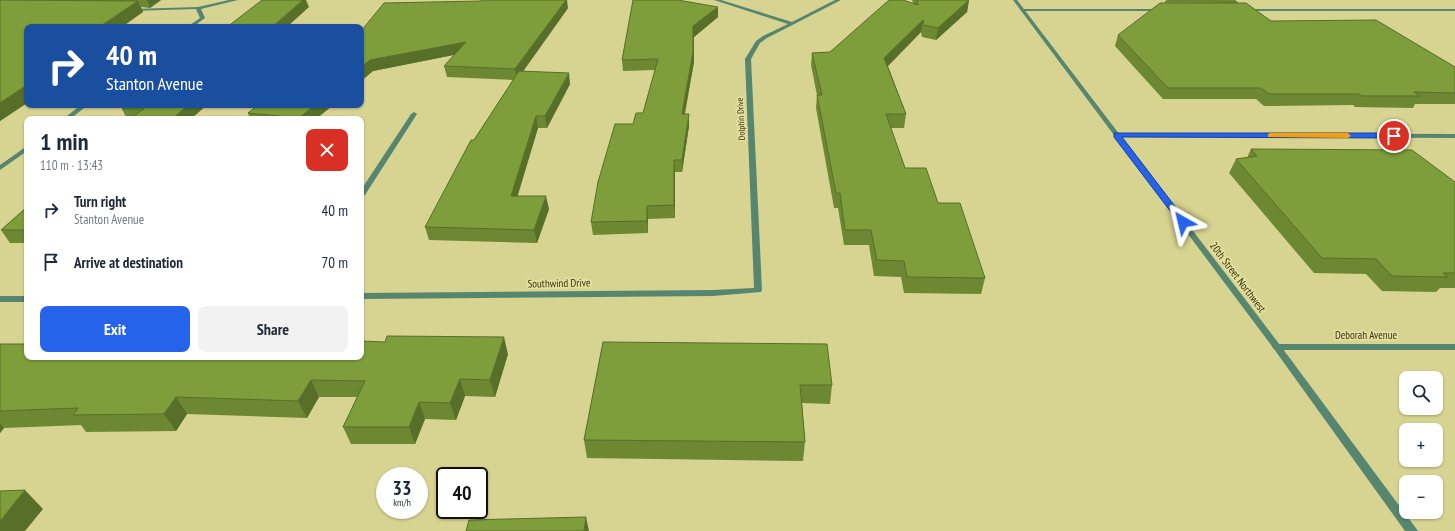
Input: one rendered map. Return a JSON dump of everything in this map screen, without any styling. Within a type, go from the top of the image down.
[{"type":"street","points":[[127,10],[198,8],[236,0]]},
{"type":"street","points":[[716,0],[791,23]]},
{"type":"street","name":"Dolphin Drive","points":[[758,290],[748,59],[758,42],[765,36],[839,0]]},
{"type":"street","name":"20th Street Northwest","points":[[1014,0],[1277,346],[1412,531]]},
{"type":"street","points":[[194,24],[203,18],[198,8]]},
{"type":"street","points":[[1022,10],[1164,10]]},
{"type":"street","points":[[1242,10],[1455,10]]},
{"type":"street","points":[[70,116],[81,108]]},
{"type":"street","points":[[364,190],[414,114]]},
{"type":"street","points":[[1117,135],[1455,136]]},
{"type":"street","points":[[0,168],[24,150]]},
{"type":"street","name":"Southwind Drive","points":[[364,296],[713,293],[758,290]]},
{"type":"street","points":[[0,299],[24,299]]},
{"type":"street","name":"Deborah Avenue","points":[[1277,346],[1455,347]]},
{"type":"building","points":[[0,0],[138,1],[104,24],[24,24],[24,87],[0,103]]},
{"type":"building","points":[[262,0],[303,0],[275,24],[231,24]]},
{"type":"building","points":[[566,0],[515,69],[444,66],[466,42],[370,60],[364,65],[364,27],[384,3]]},
{"type":"building","points":[[633,0],[678,0],[718,7],[693,26],[693,52],[682,114],[689,114],[682,160],[674,160],[674,205],[647,206],[647,221],[591,222],[598,182],[615,124],[633,124],[636,113],[643,113],[658,59],[622,60]]},
{"type":"building","points":[[889,0],[903,0],[918,5],[917,0],[969,0],[938,28],[924,25],[923,20],[884,58],[906,114],[886,114],[905,168],[926,168],[938,203],[960,203],[985,278],[907,277],[904,261],[877,260],[871,230],[845,230],[840,193],[836,193],[817,95],[822,95],[812,53],[830,52]]},
{"type":"building","points":[[1168,0],[1234,0],[1237,2],[1165,2]]},
{"type":"building","points":[[1160,3],[1246,3],[1271,21],[1376,20],[1455,67],[1455,93],[1414,92],[1420,96],[1361,96],[1359,94],[1269,94],[1261,88],[1168,88],[1118,35]]},
{"type":"building","points":[[519,71],[569,73],[545,116],[536,116],[511,196],[546,196],[534,230],[425,227],[471,140],[474,140]]},
{"type":"building","points":[[185,108],[175,116],[134,116],[144,109],[122,109]]},
{"type":"building","points":[[254,108],[311,108],[301,116],[279,116],[248,113]]},
{"type":"building","points":[[1251,149],[1412,150],[1455,182],[1455,273],[1443,273],[1448,277],[1392,276],[1376,259],[1322,258],[1236,159],[1257,156]]},
{"type":"building","points":[[24,210],[24,230],[1,230]]},
{"type":"building","points":[[387,336],[504,337],[490,380],[460,379],[450,403],[419,402],[409,427],[343,427],[365,381],[311,380],[298,401],[176,397],[164,414],[73,415],[78,408],[0,411],[0,344],[24,344],[24,360],[364,360],[364,341],[385,342]]},
{"type":"building","points":[[603,342],[827,344],[832,385],[800,385],[805,442],[584,440]]},
{"type":"building","points":[[25,490],[0,521],[0,491]]},
{"type":"building","points":[[586,517],[584,531],[466,531],[469,520]]},
{"type":"slow traffic","points":[[1270,135],[1348,136]]},
{"type":"route","points":[[1183,222],[1117,135],[1394,136]]}]
